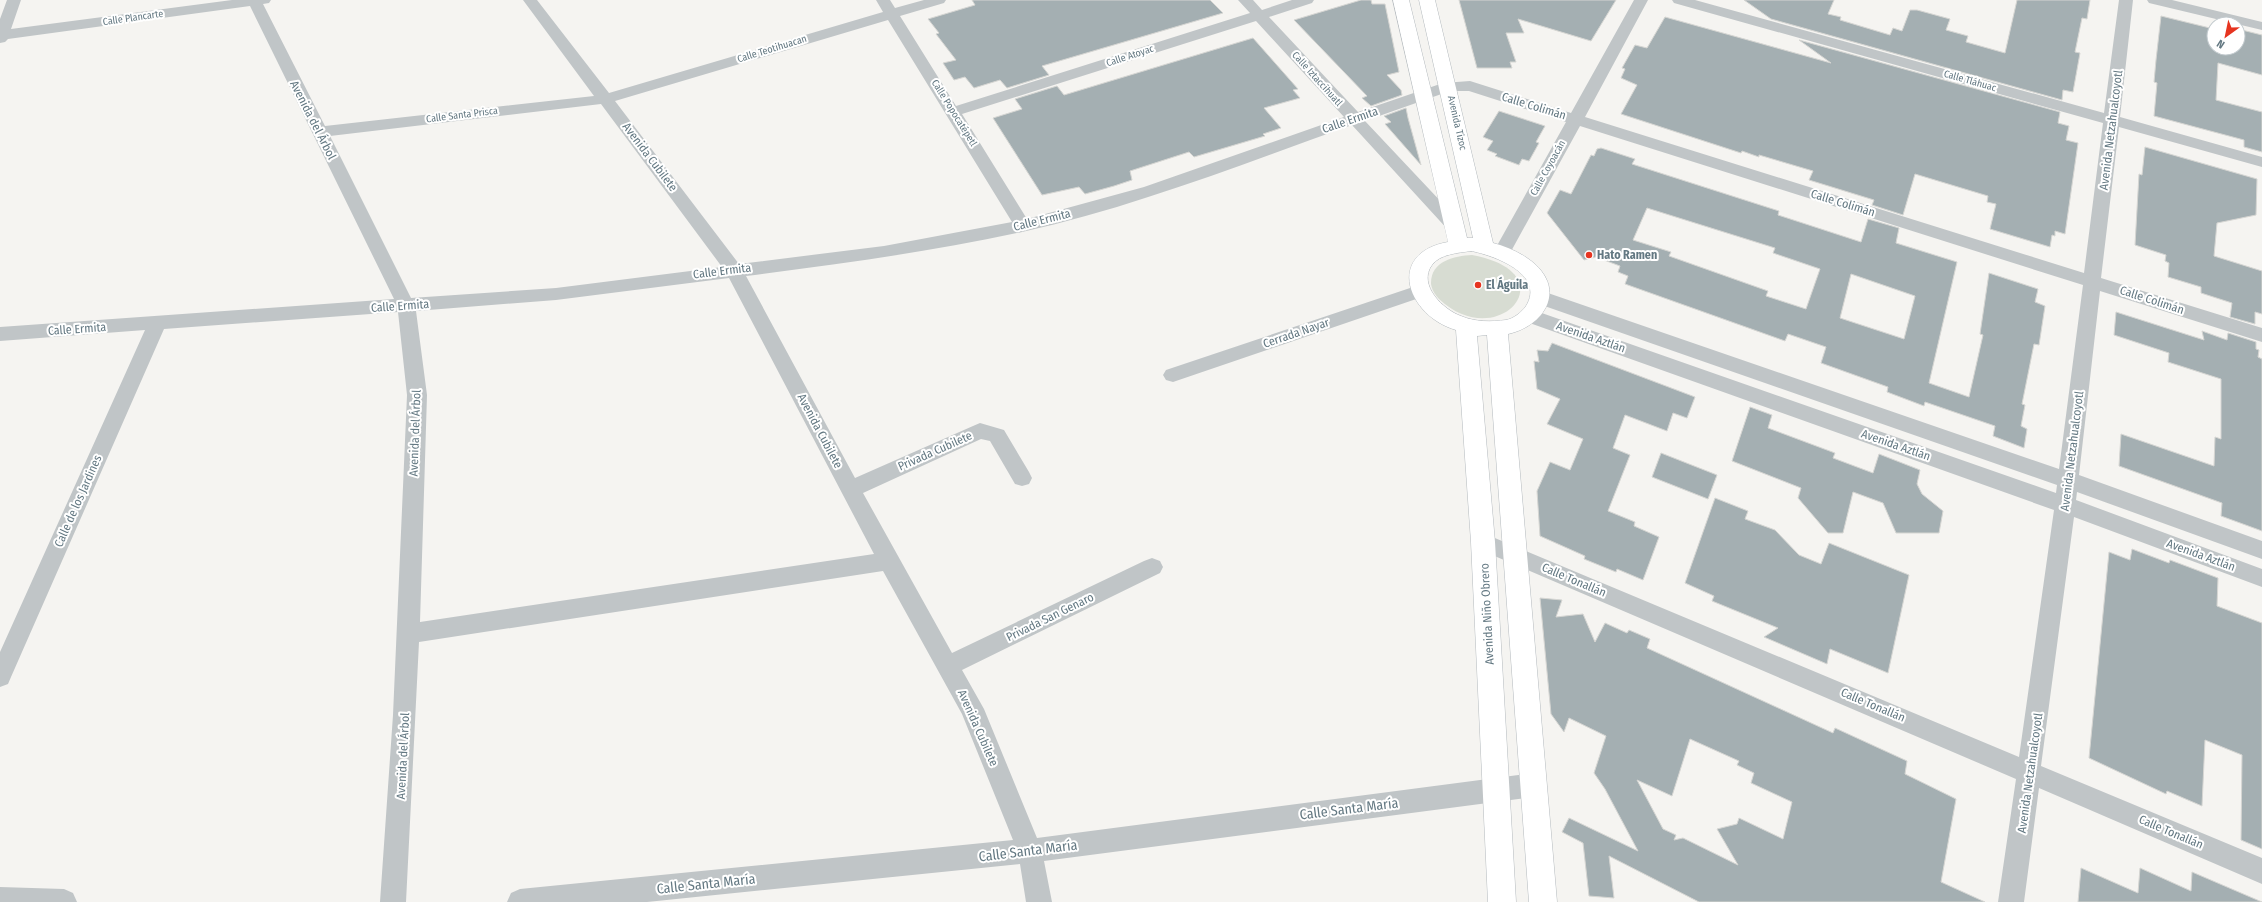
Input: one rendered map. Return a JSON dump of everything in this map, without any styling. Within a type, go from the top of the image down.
[{"type":"main road","points":[[1401,0],[1457,236]]},
{"type":"main road","name":"Avenida Tizoc","points":[[1427,0],[1484,246]]},
{"type":"main road","points":[[1457,236],[1503,252],[1520,262],[1534,276],[1539,297],[1535,310],[1530,316],[1521,322],[1497,329],[1466,327],[1441,316],[1431,308],[1419,291],[1418,272],[1421,264],[1457,236]]},
{"type":"main road","name":"Avenida Niño Obrero","points":[[1466,327],[1483,542],[1502,902]]},
{"type":"main road","points":[[1497,329],[1517,555],[1543,902]]},
{"type":"street","points":[[1,37],[14,0]]},
{"type":"street","name":"Calle Plancarte","points":[[1,37],[257,0]]},
{"type":"street","name":"Avenida del Árbol","points":[[257,0],[318,132],[406,305],[418,395],[405,715],[394,902]]},
{"type":"street","name":"Avenida Cubilete","points":[[530,0],[733,269],[889,560],[972,708],[1030,852],[1039,902]]},
{"type":"street","name":"Calle Popocatépetl","points":[[883,0],[1023,226]]},
{"type":"street","name":"Calle Teotihuacan","points":[[606,99],[939,0]]},
{"type":"street","name":"Calle Iztaccíhuatl","points":[[1245,0],[1354,119],[1457,236]]},
{"type":"street","name":"Calle Atoyac","points":[[953,112],[1306,0]]},
{"type":"street","name":"Calle Coyoacán","points":[[1503,252],[1641,0]]},
{"type":"street","name":"Calle Tláhuac","points":[[1679,0],[2262,162]]},
{"type":"street","name":"Avenida Netzahualcoyotl","points":[[2011,902],[2065,505],[2126,0]]},
{"type":"street","points":[[2154,0],[2262,26]]},
{"type":"street","points":[[2206,0],[2262,13]]},
{"type":"street","name":"Calle Colimán","points":[[1423,95],[1448,86],[1470,86],[2262,335]]},
{"type":"street","name":"Calle Ermita","points":[[0,334],[157,324],[556,294],[733,269],[884,252],[1023,226],[1150,191],[1423,95]]},
{"type":"street","name":"Calle Santa Prisca","points":[[318,132],[606,99]]},
{"type":"street","name":"Cerrada Nayar","points":[[1173,375],[1419,291]]},
{"type":"street","name":"Avenida Aztlán","points":[[1539,297],[2068,480],[2262,550]]},
{"type":"street","name":"Avenida Aztlán","points":[[1530,316],[2065,505],[2262,578]]},
{"type":"street","name":"Calle de los Jardines","points":[[0,677],[157,324]]},
{"type":"street","name":"Privada Cubilete","points":[[851,489],[980,431],[997,435],[1022,478]]},
{"type":"street","name":"Calle Tonallán","points":[[1483,542],[1517,555],[2262,870]]},
{"type":"street","points":[[408,634],[889,560]]},
{"type":"street","name":"Privada San Genaro","points":[[948,666],[1152,568]]},
{"type":"street","name":"Calle Santa María","points":[[520,902],[1030,852],[1534,785]]},
{"type":"street","points":[[0,900],[64,902]]},
{"type":"shaded area","points":[[1472,255],[1501,264],[1516,277],[1520,292],[1514,305],[1501,314],[1483,318],[1461,314],[1436,296],[1431,285],[1432,276],[1435,269],[1451,258]]},
{"type":"building","points":[[972,0],[1210,0],[1223,13],[1042,66],[1049,75],[1007,88],[1000,80],[974,88],[965,77],[954,80],[943,63],[956,60],[936,34],[939,33],[928,19],[975,5]]},
{"type":"building","points":[[1361,0],[1371,0],[1372,4],[1385,4],[1399,72],[1387,75],[1401,90],[1402,95],[1371,106],[1362,98],[1367,96],[1294,20]]},
{"type":"building","points":[[1459,0],[1616,0],[1591,41],[1518,19],[1524,33],[1506,33],[1516,62],[1510,62],[1512,68],[1477,68]]},
{"type":"building","points":[[1744,0],[1834,0],[1828,14],[1841,17],[1840,20],[1890,35],[1893,28],[1902,31],[1910,10],[1917,10],[1950,19],[1946,30],[1968,36],[1966,42],[2005,53],[2017,0],[2090,0],[2087,19],[2082,18],[2075,52],[2080,53],[2073,92],[2063,90],[2062,100],[1771,19]]},
{"type":"building","points":[[2161,16],[2206,27],[2206,56],[2246,56],[2246,31],[2262,35],[2262,75],[2218,63],[2216,100],[2262,112],[2262,152],[2244,147],[2244,140],[2154,116],[2157,83],[2154,82]]},
{"type":"building","points":[[1665,17],[1831,63],[1799,40],[2060,112],[2058,123],[2069,126],[2066,140],[2078,143],[2065,234],[2055,231],[2055,236],[2052,235],[2050,247],[1990,229],[1996,204],[1987,202],[1988,196],[1915,174],[1903,215],[1872,205],[1874,200],[1809,180],[1813,171],[1759,155],[1759,157],[1742,151],[1741,153],[1621,114],[1637,85],[1621,78],[1625,69],[1622,68],[1635,45],[1647,48]]},
{"type":"building","points":[[1253,38],[1298,89],[1293,90],[1300,98],[1264,108],[1281,128],[1263,134],[1265,136],[1194,157],[1189,152],[1130,171],[1132,180],[1114,186],[1085,194],[1079,187],[1042,195],[993,118],[1022,109],[1015,99],[1057,86],[1064,95]]},
{"type":"building","points":[[1406,108],[1421,165],[1385,124],[1391,122],[1384,116]]},
{"type":"building","points":[[1499,111],[1545,126],[1536,142],[1539,143],[1529,161],[1522,159],[1519,165],[1495,156],[1497,154],[1487,150],[1493,141],[1483,137]]},
{"type":"building","points":[[2145,147],[2257,179],[2256,215],[2217,223],[2214,256],[2262,271],[2262,314],[2255,312],[2255,324],[2230,317],[2232,303],[2201,293],[2201,287],[2168,277],[2169,263],[2165,261],[2166,255],[2135,245],[2139,174],[2142,175]]},
{"type":"building","points":[[1601,148],[1635,159],[1632,164],[1779,211],[1778,215],[1861,242],[1868,219],[1899,228],[1896,243],[1957,262],[1929,383],[1969,397],[1983,335],[1980,334],[1989,273],[2038,289],[2035,302],[2045,306],[2039,345],[2034,344],[2022,404],[2025,405],[2021,426],[2027,429],[2024,448],[1993,436],[1995,426],[1925,402],[1924,406],[1887,392],[1888,387],[1821,363],[1826,347],[1788,334],[1785,341],[1625,284],[1628,276],[1618,272],[1620,266],[1596,257],[1584,260],[1547,213],[1560,190],[1571,194],[1591,155],[1594,156],[1597,149]],"holes":[[[1647,208],[1775,248],[1773,253],[1820,269],[1806,309],[1766,296],[1768,291],[1669,256],[1671,252],[1633,240]],[[1851,274],[1915,296],[1904,339],[1840,318]]]},
{"type":"building","points":[[2116,312],[2204,340],[2202,331],[2227,340],[2228,333],[2256,342],[2256,349],[2259,350],[2258,357],[2262,359],[2262,531],[2221,516],[2222,503],[2119,466],[2121,434],[2214,466],[2215,437],[2221,439],[2221,379],[2168,362],[2169,353],[2114,335]]},
{"type":"building","points":[[1552,343],[1695,397],[1687,418],[1673,413],[1667,431],[1625,415],[1613,448],[1630,455],[1608,511],[1635,522],[1634,526],[1659,537],[1643,580],[1617,569],[1616,572],[1584,559],[1585,556],[1540,536],[1537,491],[1550,462],[1570,470],[1583,439],[1547,424],[1560,399],[1537,389],[1534,361],[1539,362],[1537,350],[1548,351]]},
{"type":"building","points":[[1750,407],[1772,415],[1768,428],[1835,453],[1833,458],[1873,473],[1879,454],[1920,470],[1917,484],[1922,494],[1943,511],[1939,533],[1896,533],[1883,503],[1853,492],[1843,533],[1828,533],[1798,498],[1801,488],[1732,461]]},
{"type":"building","points":[[1661,453],[1717,475],[1708,499],[1652,477]]},
{"type":"building","points":[[1715,498],[1748,511],[1745,519],[1775,530],[1799,555],[1821,564],[1829,543],[1909,575],[1888,673],[1830,649],[1827,664],[1764,637],[1778,628],[1712,601],[1714,596],[1685,583]]},
{"type":"building","points":[[2132,549],[2169,563],[2170,560],[2218,578],[2217,606],[2262,623],[2262,849],[2241,840],[2242,755],[2205,740],[2202,806],[2167,791],[2166,794],[2089,758],[2109,552],[2130,560]]},
{"type":"building","points":[[1540,598],[1562,600],[1556,617],[1583,614],[1595,642],[1605,623],[1627,633],[1629,630],[1650,639],[1647,648],[1833,733],[1835,728],[1907,761],[1905,774],[1956,799],[1941,882],[1985,902],[1699,902],[1609,856],[1614,898],[1589,896],[1583,843],[1562,832],[1569,818],[1638,851],[1605,789],[1594,773],[1606,736],[1569,718],[1564,732],[1551,714]],"holes":[[[1690,739],[1739,761],[1737,765],[1754,773],[1751,783],[1792,802],[1783,839],[1739,818],[1737,824],[1717,829],[1738,865],[1683,838],[1674,840],[1676,835],[1663,829],[1637,780],[1672,796]]]},
{"type":"building","points":[[2081,868],[2138,893],[2140,868],[2191,891],[2192,872],[2262,902],[2078,902]]},
{"type":"place","name":"Hato Ramen","points":[[1589,255]]},
{"type":"place","name":"El Águila","points":[[1478,285]]}]
